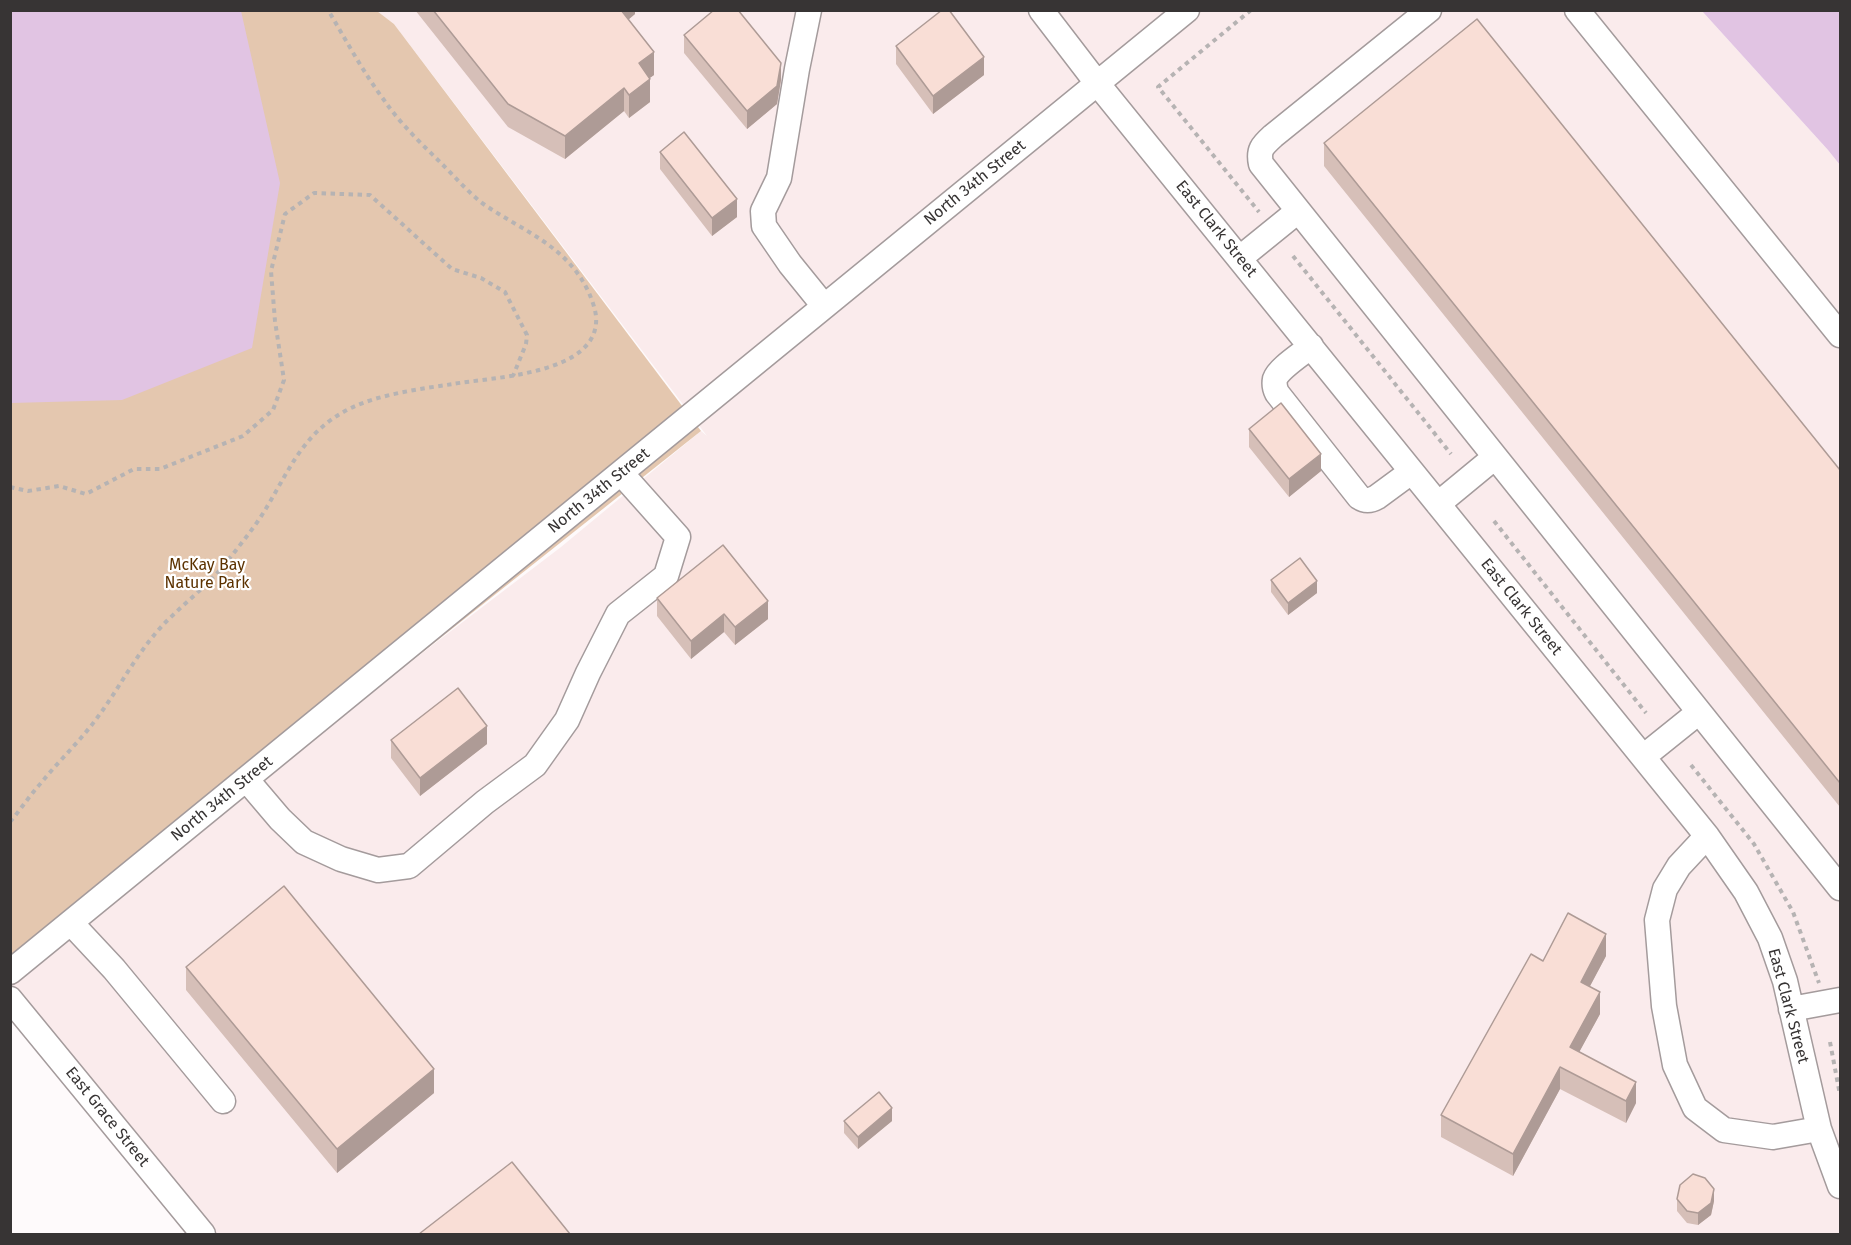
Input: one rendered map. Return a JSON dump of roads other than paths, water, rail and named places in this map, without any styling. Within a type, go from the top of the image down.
[{"type":"street","points":[[809,10],[779,178],[763,211],[764,226],[790,264],[824,306]]},
{"type":"street","name":"East Clark Street","points":[[1041,10],[1097,83],[1707,836],[1746,892],[1770,938],[1785,981],[1819,1129],[1840,1186]]},
{"type":"street","name":"North 34th Street","points":[[10,972],[1187,10]]},
{"type":"street","points":[[1429,10],[1264,144],[1259,154],[1261,164],[1840,888]]},
{"type":"street","points":[[1577,10],[1840,335]]},
{"type":"street","points":[[1239,258],[1298,211]]},
{"type":"street","points":[[1311,346],[1280,372],[1275,379],[1275,387],[1277,393],[1351,487],[1364,500],[1371,500],[1411,472]]},
{"type":"street","points":[[1438,504],[1495,457]]},
{"type":"street","points":[[246,779],[303,842],[341,859],[378,870],[409,866],[485,802],[535,765],[567,720],[618,614],[666,576],[678,537],[621,473]]},
{"type":"street","points":[[1643,757],[1699,711]]},
{"type":"street","points":[[1707,836],[1679,866],[1665,889],[1657,920],[1664,1006],[1675,1065],[1695,1108],[1724,1130],[1773,1137],[1819,1129]]},
{"type":"street","points":[[71,922],[114,969],[224,1101]]},
{"type":"street","name":"East Grace Street","points":[[10,999],[203,1234]]},
{"type":"street","points":[[1791,1010],[1840,1000]]},
{"type":"park label","name":"McKay Bay Nature Park","points":[[207,575]]}]
